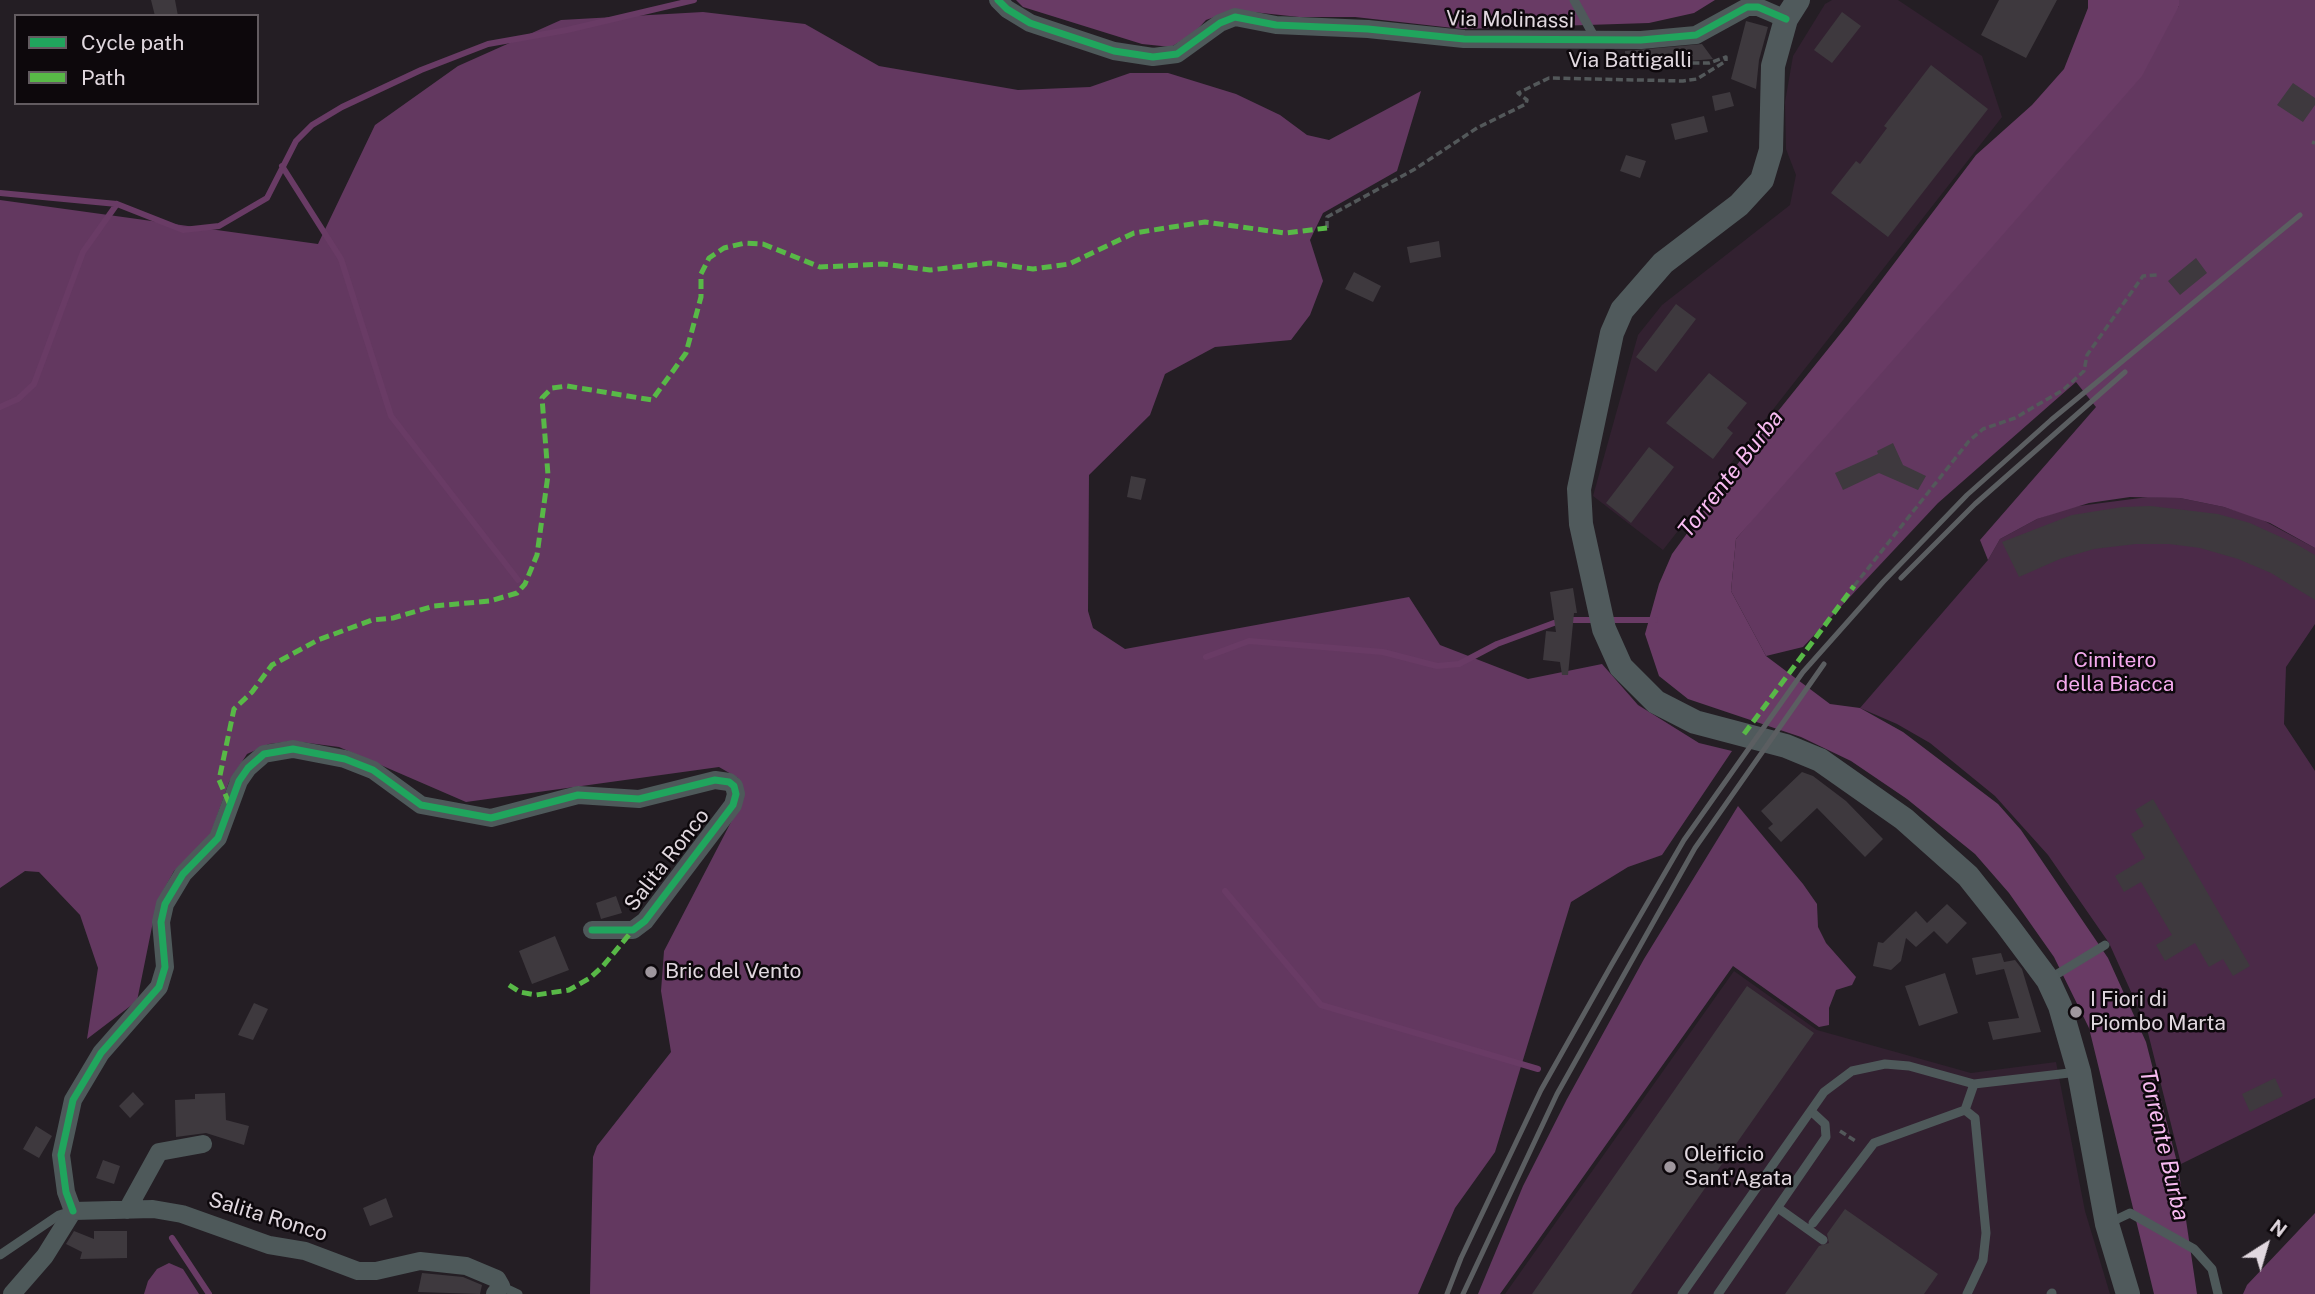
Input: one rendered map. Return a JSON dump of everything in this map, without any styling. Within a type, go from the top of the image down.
[{"type":"main road","points":[[1792,9],[1773,66],[1771,150],[1762,180],[1740,205],[1663,263],[1622,310],[1612,333],[1579,489],[1581,524],[1604,629],[1610,647],[1626,674],[1671,712],[1695,722],[1786,746],[1820,760],[1904,819],[1968,876],[2053,977],[2079,1072],[2108,1224],[2128,1294]]},
{"type":"street","name":"Via Molinassi","points":[[1002,5],[1030,23],[1064,35],[1114,51],[1153,57],[1177,54],[1220,23],[1235,17],[1276,25],[1368,29],[1464,39],[1593,35],[1641,40],[1696,35],[1747,8],[1792,9]]},
{"type":"street","name":"Salita Ronco","points":[[498,1290],[491,1274],[436,1261],[420,1261],[369,1272],[358,1271],[305,1251],[269,1245],[169,1210],[73,1211],[66,1192],[61,1155],[73,1100],[101,1053],[159,988],[165,967],[161,922],[165,904],[183,874],[218,838],[239,781],[248,768],[264,754],[293,749],[345,759],[373,770],[421,806],[491,818],[578,796],[639,799],[715,779],[734,786],[736,794],[733,804],[645,921],[633,930],[593,930]]},
{"type":"street","points":[[127,1210],[159,1152],[203,1144]]},
{"type":"street","points":[[12,1294],[45,1256],[73,1211]]},
{"type":"lane","points":[[1574,0],[1593,35]]},
{"type":"lane","points":[[2053,977],[2105,945]]},
{"type":"lane","points":[[1682,1294],[1811,1111],[1836,1082],[1867,1067],[1909,1066],[1974,1084],[2079,1072]]},
{"type":"lane","points":[[1965,1110],[1974,1084]]},
{"type":"lane","points":[[1813,1223],[1868,1150],[1888,1136],[1965,1110]]},
{"type":"lane","points":[[1965,1110],[1975,1118],[1986,1233],[1983,1260],[1967,1294]]},
{"type":"lane","points":[[1718,1294],[1826,1137],[1827,1129],[1821,1118],[1811,1111]]},
{"type":"lane","points":[[1778,1208],[1823,1240]]},
{"type":"lane","points":[[0,1255],[15,1248],[59,1215],[73,1211]]},
{"type":"lane","points":[[2108,1224],[2130,1213],[2194,1249],[2212,1269],[2218,1294]]},
{"type":"lane","points":[[498,1290],[518,1294]]},
{"type":"path","points":[[1854,586],[1969,441],[1983,429],[2015,418],[2063,390],[2084,371],[2087,355],[2143,276],[2158,275]]},
{"type":"path","points":[[1821,1118],[1868,1150]]},
{"type":"shaded area","points":[[1832,0],[1898,0],[1982,56],[2002,117],[1663,550],[1593,496],[1638,335],[1662,305],[1790,205],[1796,175],[1786,149],[1785,102],[1793,56],[1825,4]]},
{"type":"shaded area","points":[[2179,0],[2315,0],[2315,548],[2270,523],[2224,507],[2180,498],[2130,497],[2089,503],[2037,519],[2000,539],[1988,560],[1980,540],[2096,407],[2076,382],[1938,503],[1803,647],[1766,656],[1731,591],[1736,539],[2179,6]]},
{"type":"shaded area","points":[[703,12],[805,24],[879,66],[1018,90],[1090,87],[1130,73],[1168,73],[1236,94],[1280,115],[1307,135],[1329,140],[1421,91],[1397,171],[1323,213],[1310,240],[1323,281],[1310,315],[1291,340],[1215,347],[1165,374],[1150,415],[1089,475],[1088,611],[1093,628],[1125,649],[1409,597],[1440,645],[1528,679],[1602,664],[1638,705],[1699,743],[1732,751],[1662,855],[1628,867],[1571,902],[1495,1152],[1455,1208],[1418,1294],[590,1294],[593,1157],[597,1146],[671,1052],[661,991],[664,951],[743,799],[738,778],[719,767],[466,802],[339,747],[293,741],[269,744],[247,754],[229,782],[209,839],[174,871],[157,902],[137,1001],[87,1039],[98,968],[80,915],[39,872],[25,871],[0,888],[0,200],[318,244],[375,125],[458,66],[561,20]]},
{"type":"shaded area","points":[[1738,806],[1817,904],[1818,927],[1826,943],[1856,977],[1852,985],[1836,990],[1829,1008],[1829,1025],[1819,1027],[1733,966],[1500,1294],[1478,1294],[1523,1186],[1567,1099],[1644,959]]},
{"type":"shaded area","points":[[1734,971],[1817,1030],[1971,1073],[2056,1062],[2085,1211],[2110,1294],[1505,1294]]},
{"type":"shaded area","points":[[2315,1213],[2315,1294],[2243,1294],[2247,1285]]},
{"type":"shaded area","points":[[169,1263],[183,1269],[199,1294],[144,1294],[148,1281],[157,1269]]},
{"type":"green space","name":"Cimitero della Biacca","points":[[2148,497],[2180,498],[2257,517],[2315,548],[2315,624],[2286,667],[2284,724],[2315,771],[2315,1098],[2181,1164],[2146,1025],[2109,943],[2048,855],[1995,796],[1930,743],[1897,724],[1860,708],[1988,560],[2000,539],[2037,519],[2071,507]]},
{"type":"water","points":[[1016,0],[1715,0],[1694,13],[1649,23],[1462,29],[1355,17],[1299,17],[1234,10],[1206,20],[1194,33],[1171,47],[1142,44],[1023,7]]},
{"type":"water","name":"Torrente Burba","points":[[2088,0],[2179,0],[2179,6],[2142,76],[1736,539],[1731,591],[1766,656],[1830,704],[1860,708],[1903,732],[1998,804],[2021,830],[2108,958],[2146,1042],[2178,1166],[2197,1294],[2154,1294],[2089,1028],[2054,957],[2009,893],[1975,854],[1907,799],[1851,761],[1801,737],[1688,699],[1659,676],[1645,634],[1659,584],[1672,554],[1758,436],[1849,323],[1976,155],[2032,105],[2064,69],[2088,8]]},
{"type":"building","points":[[151,0],[175,0],[178,14],[154,14]]},
{"type":"building","points":[[1999,0],[2057,0],[2026,58],[1981,35]]},
{"type":"building","points":[[1842,12],[1861,26],[1832,63],[1814,50]]},
{"type":"building","points":[[1746,21],[1768,27],[1759,60],[1756,89],[1731,79]]},
{"type":"building","points":[[1702,44],[1713,59],[1676,62],[1625,57],[1625,51]]},
{"type":"building","points":[[1931,65],[1988,109],[1888,237],[1831,193],[1856,161],[1860,164],[1887,128],[1884,126]]},
{"type":"building","points":[[2293,83],[2315,98],[2315,105],[2303,122],[2277,105]]},
{"type":"building","points":[[1730,92],[1734,106],[1715,111],[1712,96]]},
{"type":"building","points":[[1704,116],[1708,132],[1675,140],[1671,124]]},
{"type":"building","points":[[1626,155],[1646,161],[1640,178],[1620,171]]},
{"type":"building","points":[[1439,241],[1441,257],[1410,263],[1407,247]]},
{"type":"building","points":[[2196,258],[2207,273],[2180,295],[2168,281]]},
{"type":"building","points":[[1354,272],[1381,286],[1373,302],[1345,289]]},
{"type":"building","points":[[1676,304],[1696,319],[1656,372],[1636,357]]},
{"type":"building","points":[[1709,373],[1747,403],[1727,428],[1733,433],[1713,459],[1666,423]]},
{"type":"building","points":[[1893,443],[1903,465],[1926,476],[1918,490],[1879,473],[1843,490],[1835,473],[1878,454],[1877,451]]},
{"type":"building","points":[[1649,447],[1674,467],[1631,523],[1606,503]]},
{"type":"building","points":[[1131,476],[1146,479],[1141,500],[1127,497]]},
{"type":"building","points":[[2151,506],[2218,514],[2250,523],[2296,544],[2315,555],[2315,600],[2271,573],[2238,559],[2200,548],[2169,544],[2136,544],[2094,549],[2060,559],[2019,577],[2002,542],[2072,515],[2122,507]]},
{"type":"building","points":[[1573,588],[1577,613],[1574,613],[1568,675],[1562,675],[1560,662],[1543,660],[1546,631],[1556,632],[1550,592]]},
{"type":"building","points":[[1802,772],[1813,776],[1846,801],[1883,839],[1865,857],[1817,808],[1781,842],[1768,828],[1773,824],[1761,811]]},
{"type":"building","points":[[2153,799],[2250,966],[2233,976],[2223,959],[2209,967],[2195,943],[2165,961],[2156,945],[2172,935],[2141,882],[2124,892],[2115,876],[2145,858],[2131,834],[2144,826],[2135,810]]},
{"type":"building","points":[[616,896],[622,913],[601,919],[596,903]]},
{"type":"building","points":[[1947,904],[1967,923],[1947,944],[1934,931],[1916,947],[1906,938],[1901,961],[1891,970],[1873,966],[1878,942],[1883,943],[1916,911],[1927,923]]},
{"type":"building","points":[[555,936],[569,970],[532,984],[519,951]]},
{"type":"building","points":[[2001,953],[2004,962],[2015,960],[2022,969],[2041,1032],[1993,1040],[1988,1022],[2019,1018],[2004,969],[1976,975],[1972,958]]},
{"type":"building","points":[[1945,973],[1958,1013],[1919,1026],[1905,986]]},
{"type":"building","name":"Oleificio Sant'Agata","points":[[1747,986],[1814,1033],[1631,1294],[1532,1294]]},
{"type":"building","points":[[254,1003],[268,1009],[253,1040],[238,1035]]},
{"type":"building","points":[[2275,1078],[2283,1096],[2250,1112],[2242,1094]]},
{"type":"building","points":[[133,1092],[144,1104],[130,1118],[119,1106]]},
{"type":"building","points":[[225,1093],[226,1120],[249,1126],[244,1145],[206,1133],[176,1137],[175,1100],[195,1099],[195,1094]]},
{"type":"building","points":[[36,1126],[52,1136],[39,1158],[23,1149]]},
{"type":"building","points":[[103,1160],[120,1166],[114,1184],[96,1178]]},
{"type":"building","points":[[386,1198],[393,1217],[370,1226],[363,1208]]},
{"type":"building","points":[[1845,1209],[1938,1274],[1924,1294],[1785,1294],[1819,1246],[1829,1243],[1827,1234]]},
{"type":"building","points":[[74,1231],[94,1239],[94,1231],[127,1231],[127,1258],[80,1259],[82,1252],[66,1244]]},
{"type":"building","points":[[422,1273],[463,1277],[482,1285],[480,1294],[418,1292]]},
{"type":"waterway","points":[[0,193],[117,204],[183,230],[219,226],[267,198],[296,141],[312,125],[342,107],[421,70],[488,44],[567,30],[694,0]]},
{"type":"waterway","points":[[282,166],[341,259],[391,416],[518,580]]},
{"type":"waterway","points":[[0,407],[18,399],[34,384],[83,252],[117,204]]},
{"type":"waterway","points":[[1206,657],[1249,641],[1383,652],[1437,666],[1459,664],[1497,644],[1562,620],[1596,620]]},
{"type":"waterway","points":[[1607,620],[1655,620]]},
{"type":"waterway","points":[[1225,891],[1321,1005],[1538,1069]]},
{"type":"waterway","points":[[172,1238],[209,1294]]},
{"type":"railway","points":[[1447,1294],[1461,1258],[1541,1090],[1612,964],[1684,840],[1803,672],[1883,582],[1967,495],[2051,420],[2300,215]]},
{"type":"railway","points":[[1901,578],[1975,504],[2125,372]]},
{"type":"railway","points":[[1463,1294],[1557,1094],[1695,848],[1824,664]]},
{"type":"marked path","points":[[229,803],[219,780],[234,709],[252,692],[272,665],[318,640],[372,620],[393,618],[434,606],[490,601],[517,593],[525,584],[537,555],[548,475],[542,398],[552,388],[567,386],[652,400],[686,353],[701,297],[701,274],[709,258],[724,248],[745,243],[763,244],[820,267],[883,264],[930,270],[990,263],[1033,269],[1069,264],[1134,233],[1205,222],[1285,233],[1327,228]]},
{"type":"marked path","points":[[1744,734],[1854,586]]},
{"type":"marked path","points":[[509,985],[520,992],[536,995],[569,990],[590,978],[603,966],[633,930]]},
{"type":"cycle path","name":"Via Battigalli","points":[[998,0],[1030,23],[1114,51],[1153,57],[1177,54],[1220,23],[1235,17],[1276,25],[1368,29],[1464,39],[1641,40],[1696,35],[1747,7],[1758,7],[1786,19]]},
{"type":"cycle path","points":[[73,1211],[66,1192],[61,1155],[73,1100],[101,1053],[159,987],[165,967],[161,922],[165,904],[183,874],[218,838],[239,781],[248,768],[264,754],[293,749],[345,759],[373,770],[421,805],[491,818],[578,795],[639,799],[715,780],[729,782],[734,786],[736,794],[733,805],[645,921],[633,930],[592,930]]},
{"type":"place","name":"Bric del Vento","points":[[651,972]]},
{"type":"place","name":"I Fiori di Piombo Marta","points":[[2076,1012]]},
{"type":"place","name":"Oleificio Sant'Agata","points":[[1670,1167]]}]
